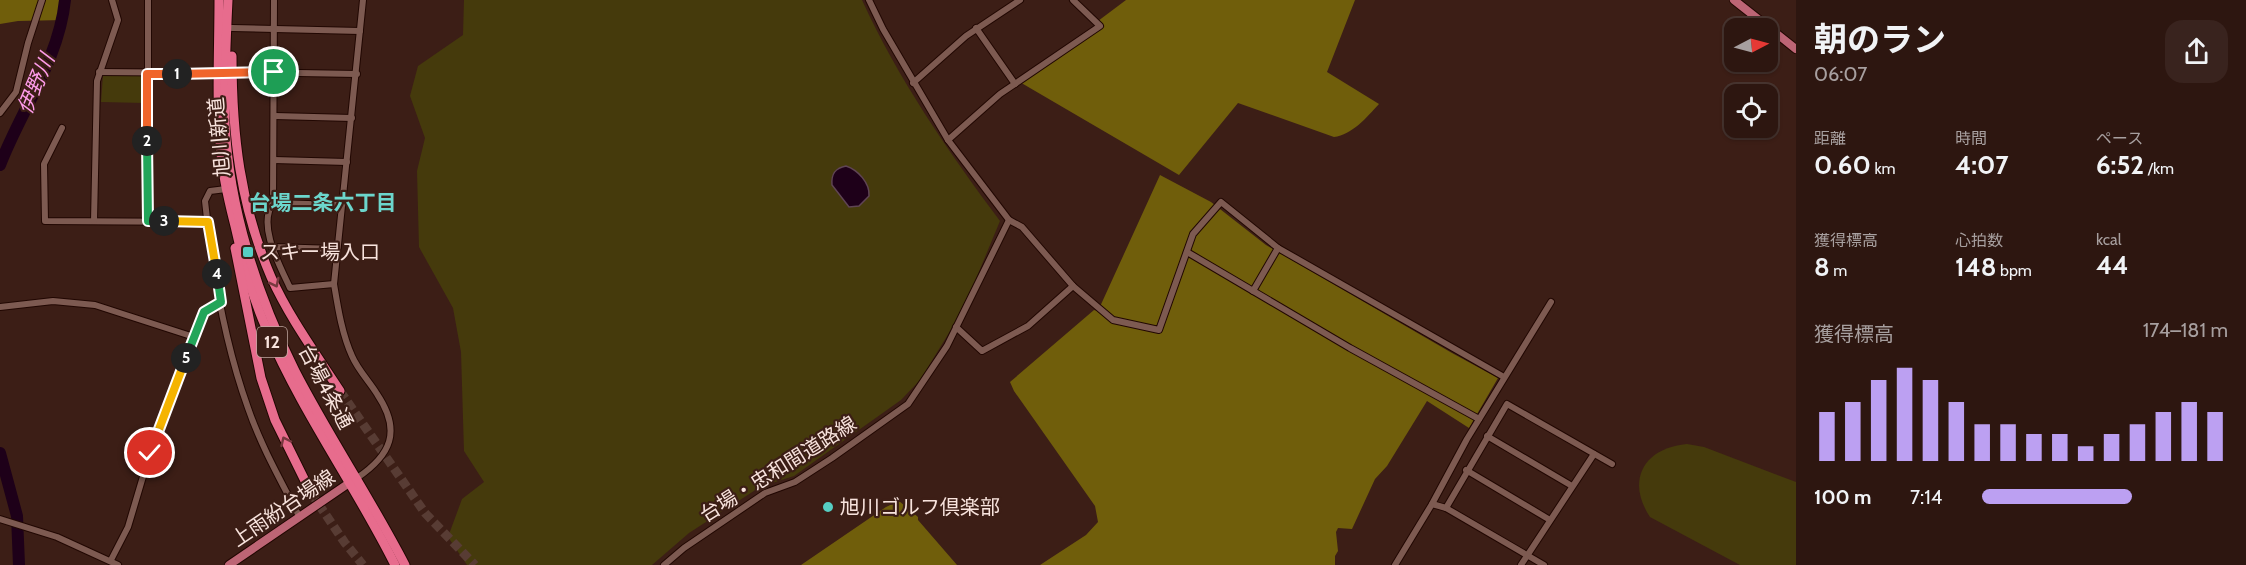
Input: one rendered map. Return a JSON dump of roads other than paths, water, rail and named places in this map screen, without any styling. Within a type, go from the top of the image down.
[{"type":"highway","name":"台場4条通","points":[[219,0],[225,73]]},
{"type":"highway","name":"台場4条通","points":[[229,0],[220,146],[234,189],[249,281],[266,328],[294,388],[405,565]]},
{"type":"highway","name":"旭川新道","points":[[229,0],[232,28],[225,73],[234,132],[234,189],[249,218],[272,277],[298,327],[340,391]]},
{"type":"highway","name":"旭川新道","points":[[234,189],[226,202],[261,378],[275,420],[311,493]]},
{"type":"highway","name":"台場4条通","points":[[353,480],[395,565]]},
{"type":"main road","points":[[1734,0],[1796,49]]},
{"type":"main road","name":"上雨紛台場線","points":[[229,565],[353,480]]},
{"type":"street","points":[[0,114],[16,92],[42,0]]},
{"type":"street","points":[[94,221],[97,81],[118,20],[112,0]]},
{"type":"street","points":[[148,0],[148,221]]},
{"type":"street","points":[[274,0],[273,203],[268,210],[268,236],[290,288],[334,284]]},
{"type":"street","points":[[353,480],[377,464],[383,456],[391,435],[391,420],[386,408],[352,355],[341,322],[334,284],[363,0]]},
{"type":"street","points":[[870,0],[883,29],[948,141],[1009,220],[1022,227],[1073,286],[1113,320],[1159,330],[1193,234],[1221,202],[1278,248],[1504,377]]},
{"type":"street","points":[[913,83],[976,28],[1020,0]]},
{"type":"street","points":[[948,141],[1000,94],[1100,26],[1073,0]]},
{"type":"street","points":[[232,28],[360,31]]},
{"type":"street","points":[[976,28],[1015,84]]},
{"type":"street","points":[[99,72],[357,74]]},
{"type":"street","points":[[275,116],[352,118]]},
{"type":"street","points":[[62,128],[44,164],[45,221],[208,222]]},
{"type":"street","points":[[274,160],[347,162]]},
{"type":"street","points":[[234,189],[210,191],[206,201],[227,337],[248,408],[264,447],[299,516]]},
{"type":"street","points":[[273,203],[342,205]]},
{"type":"street","name":"台場・忠和間道路線","points":[[664,565],[684,548],[765,493],[795,482],[908,404],[947,346],[1009,220]]},
{"type":"street","points":[[273,247],[337,249]]},
{"type":"street","points":[[1253,291],[1278,248]]},
{"type":"street","points":[[1187,252],[1350,348],[1479,419]]},
{"type":"street","points":[[956,327],[982,351],[1028,326],[1073,286]]},
{"type":"street","points":[[2,306],[52,301],[95,305],[194,337]]},
{"type":"street","points":[[111,560],[128,527],[150,453],[204,312],[221,302]]},
{"type":"street","points":[[1395,565],[1479,419],[1551,302]]},
{"type":"street","points":[[1446,508],[1466,470],[1507,404],[1612,464]]},
{"type":"street","points":[[1487,436],[1572,486]]},
{"type":"street","points":[[1521,565],[1594,454]]},
{"type":"street","points":[[1466,470],[1550,520]]},
{"type":"street","points":[[1432,504],[1446,508],[1544,565]]},
{"type":"street","points":[[0,519],[57,537],[118,565]]},
{"type":"waterway","name":"伊野川","points":[[0,165],[47,64],[61,22],[65,0]]},
{"type":"waterway","name":"伊野川","points":[[0,453],[17,516],[19,565]]},
{"type":"tunnel","points":[[340,391],[425,513],[475,565]]},
{"type":"tunnel","points":[[311,493],[363,565]]},
{"type":"place","name":"スキー場入口","points":[[248,252]]},
{"type":"place","name":"旭川ゴルフ倶楽部","points":[[828,507]]},
{"type":"district","name":"台場二条六丁目","points":[[323,203]]}]
